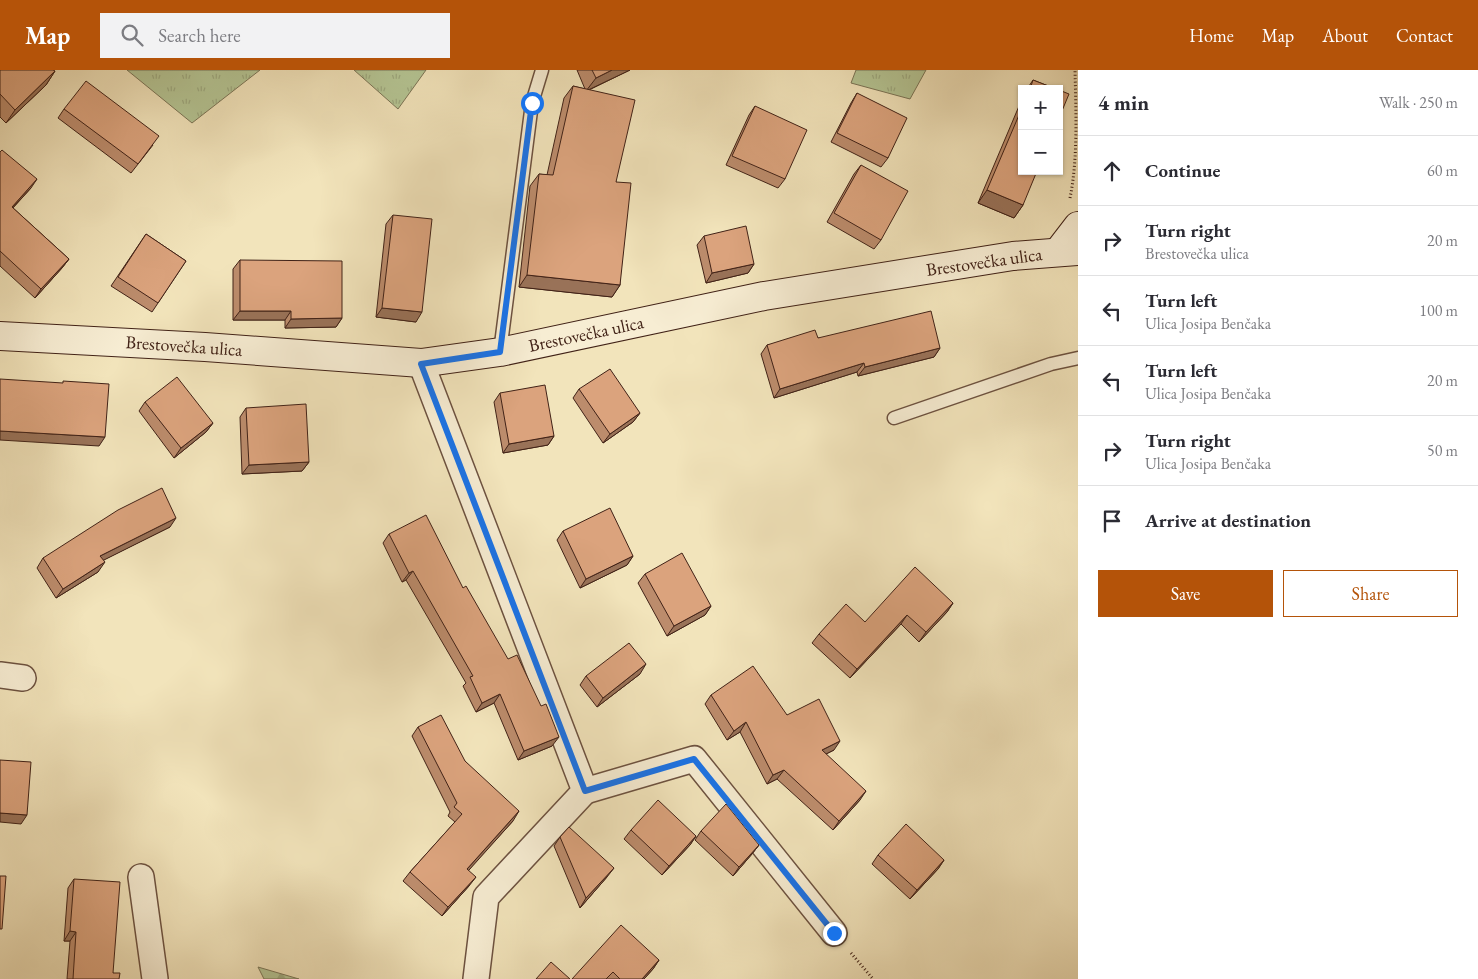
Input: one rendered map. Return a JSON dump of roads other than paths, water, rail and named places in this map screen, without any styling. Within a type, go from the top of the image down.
[{"type":"street","points":[[1068,251],[1078,226]]},
{"type":"street","name":"Brestovečka ulica","points":[[0,336],[205,347],[421,364],[500,352],[764,296],[1013,256],[1068,251]]},
{"type":"street","points":[[421,364],[585,791]]},
{"type":"street","points":[[476,979],[486,897],[585,791],[694,759],[834,933]]},
{"type":"street","points":[[141,877],[155,979]]},
{"type":"lane","points":[[500,352],[532,103],[542,70]]},
{"type":"lane","points":[[894,418],[1051,364],[1078,358]]}]
